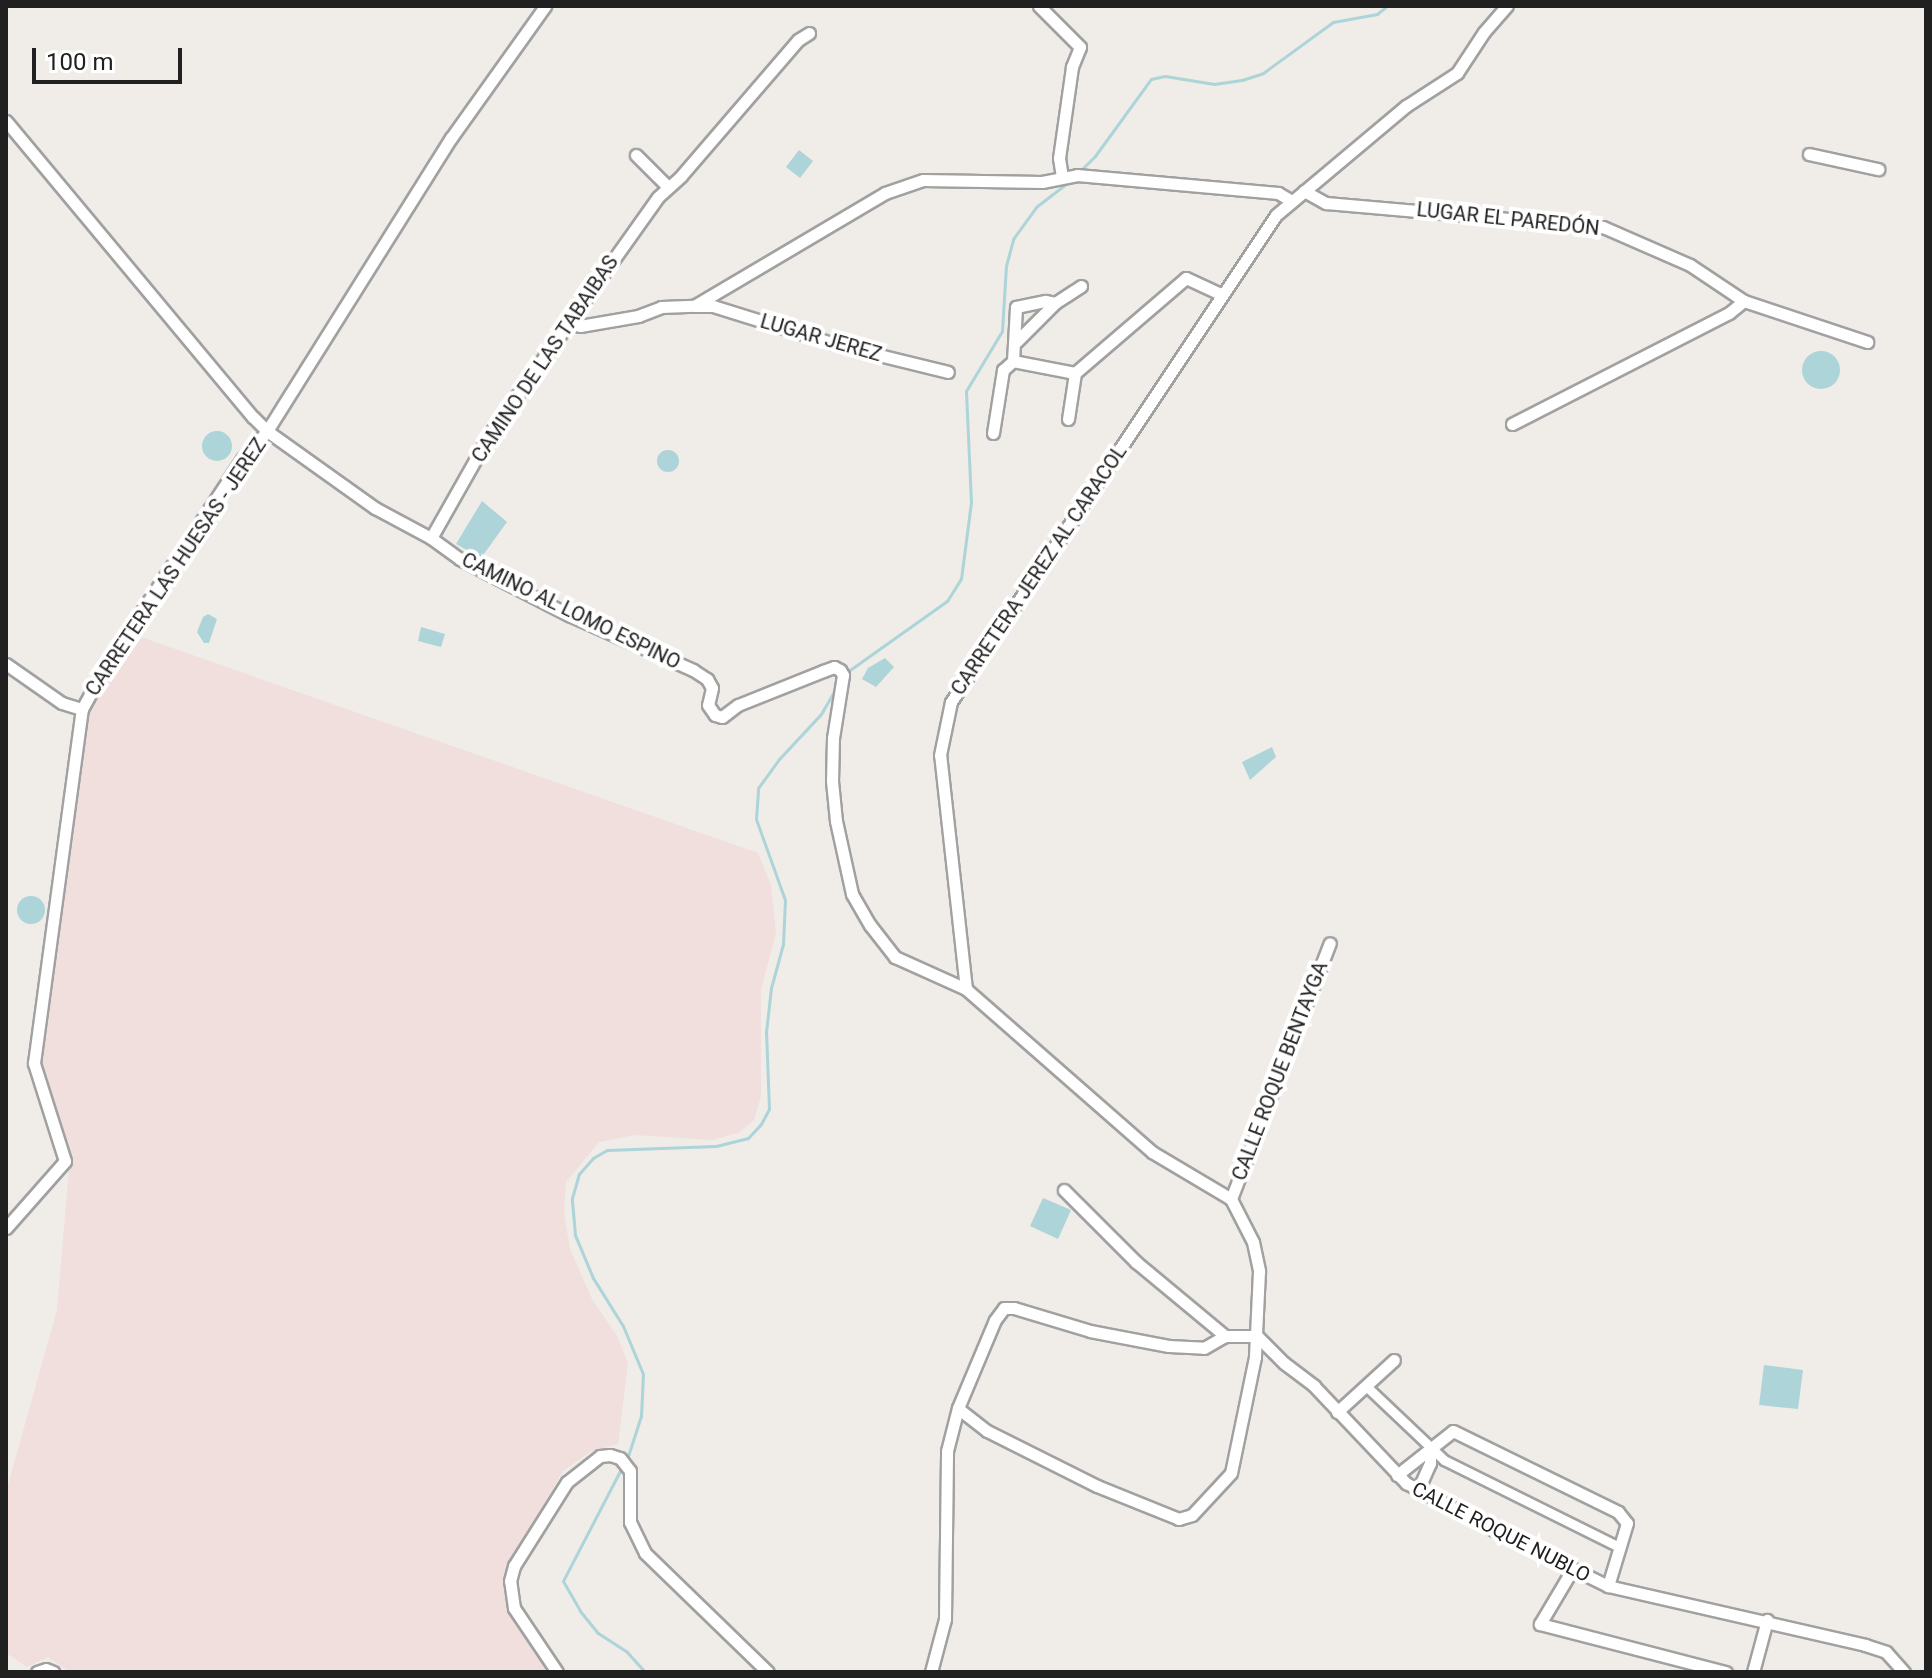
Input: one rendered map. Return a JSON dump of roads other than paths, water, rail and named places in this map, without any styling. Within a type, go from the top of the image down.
[{"type":"street","name":"CARRETERA LAS HUESAS - JEREZ","points":[[6,1228],[65,1161],[34,1063],[82,709],[105,667],[243,458],[267,431],[451,138],[545,6]]},
{"type":"street","points":[[1039,6],[1080,47],[1072,67],[1059,158],[1062,177]]},
{"type":"street","name":"CARRETERA JEREZ AL CARACOL","points":[[966,989],[940,755],[951,702],[1276,215],[1406,106],[1457,73],[1484,32],[1507,6]]},
{"type":"street","name":"CAMINO DE LAS TABAIBAS","points":[[431,538],[491,432],[668,187],[798,40],[809,33]]},
{"type":"street","name":"CAMINO AL LOMO ESPINO","points":[[6,121],[267,431],[375,508],[431,538],[460,559],[569,615],[693,670],[707,679],[712,688],[708,705],[715,715],[722,717],[738,705],[834,667],[840,670],[843,675],[833,738],[832,781],[842,861],[852,894],[895,957],[966,989]]},
{"type":"street","points":[[1809,154],[1878,169]]},
{"type":"street","points":[[636,155],[668,187]]},
{"type":"street","points":[[568,322],[580,326],[638,316],[661,307],[694,306],[903,185],[923,180],[1042,182],[1077,175],[1278,193],[1292,201]]},
{"type":"street","name":"LUGAR EL PAREDÓN","points":[[1304,191],[1326,203],[1603,227],[1690,265],[1744,301],[1867,342]]},
{"type":"street","points":[[1068,419],[1075,373],[1186,278],[1221,294]]},
{"type":"street","points":[[1017,341],[1055,303],[1081,286]]},
{"type":"street","points":[[993,433],[1003,370],[1013,361],[1017,341],[1016,307],[1045,301],[1055,303]]},
{"type":"street","points":[[1512,424],[1729,313],[1744,301]]},
{"type":"street","name":"LUGAR JEREZ","points":[[694,306],[713,306],[838,345],[948,372]]},
{"type":"street","points":[[1013,361],[1075,373]]},
{"type":"street","points":[[6,664],[62,703],[82,709]]},
{"type":"street","name":"CALLE ROQUE BENTAYGA","points":[[1231,1199],[1330,943]]},
{"type":"street","points":[[958,1408],[987,1431],[1097,1486],[1179,1519],[1192,1515],[1231,1473],[1257,1336],[1259,1271],[1253,1242],[1231,1199],[1152,1152],[966,989]]},
{"type":"street","points":[[1064,1190],[1136,1262],[1225,1336]]},
{"type":"street","points":[[931,1672],[945,1619],[947,1451],[958,1408],[995,1320],[1004,1308],[1090,1331],[1169,1346],[1204,1348],[1225,1336],[1257,1336]]},
{"type":"street","name":"CALLE ROQUE NUBLO","points":[[1257,1336],[1284,1363],[1314,1386],[1397,1475],[1418,1490],[1572,1570],[1608,1586],[1767,1620],[1865,1645],[1886,1652],[1904,1672]]},
{"type":"street","points":[[1337,1412],[1394,1360]]},
{"type":"street","points":[[1366,1386],[1444,1460],[1619,1547]]},
{"type":"street","points":[[1397,1475],[1430,1450],[1445,1434],[1460,1433],[1618,1512],[1627,1523],[1608,1586]]},
{"type":"street","points":[[1418,1490],[1430,1463],[1430,1450]]},
{"type":"street","points":[[557,1672],[514,1608],[510,1581],[514,1566],[567,1482],[592,1462],[610,1455],[620,1458],[630,1471],[630,1522],[633,1535],[645,1553],[768,1672]]},
{"type":"street","points":[[1572,1570],[1540,1624],[1726,1672]]},
{"type":"street","points":[[1753,1672],[1767,1620]]},
{"type":"street","points":[[37,1672],[46,1669],[53,1672]]},
{"type":"water","points":[[799,150],[813,161],[800,178],[786,167]]},
{"type":"water","points":[[1821,351],[1834,357],[1840,370],[1834,383],[1821,389],[1808,383],[1802,370],[1808,357]]},
{"type":"water","points":[[217,431],[228,435],[232,446],[228,457],[217,461],[206,457],[202,446],[206,435]]},
{"type":"water","points":[[668,450],[679,461],[668,472],[657,461]]},
{"type":"water","points":[[482,501],[507,522],[481,558],[456,544]]},
{"type":"water","points":[[208,614],[217,619],[209,643],[204,643],[197,632],[203,617]]},
{"type":"water","points":[[421,627],[445,634],[441,647],[418,641]]},
{"type":"water","points":[[885,658],[894,667],[876,687],[862,679],[868,668]]},
{"type":"water","points":[[1272,747],[1276,757],[1250,780],[1242,762]]},
{"type":"water","points":[[31,896],[41,900],[45,910],[41,920],[31,924],[21,920],[17,910],[21,900]]},
{"type":"water","points":[[1043,1198],[1071,1210],[1058,1239],[1030,1226]]},
{"type":"water","points":[[1764,1365],[1803,1370],[1798,1409],[1759,1405]]},
{"type":"waterway","points":[[1079,172],[1095,156],[1151,79],[1165,76],[1214,84],[1242,80],[1263,73],[1333,22],[1377,14],[1387,6]]},
{"type":"waterway","points":[[847,672],[947,601],[961,579],[971,502],[966,391],[1002,331],[1006,266],[1013,239],[1036,207],[1071,180]]},
{"type":"waterway","points":[[628,1456],[641,1416],[643,1374],[623,1326],[593,1278],[575,1235],[572,1198],[579,1174],[593,1158],[607,1150],[716,1146],[748,1138],[769,1109],[766,1032],[771,988],[783,944],[785,900],[756,819],[758,788],[780,758],[821,714],[836,688]]},
{"type":"waterway","points":[[622,1467],[563,1581],[580,1611],[598,1633],[627,1652],[645,1672]]}]
